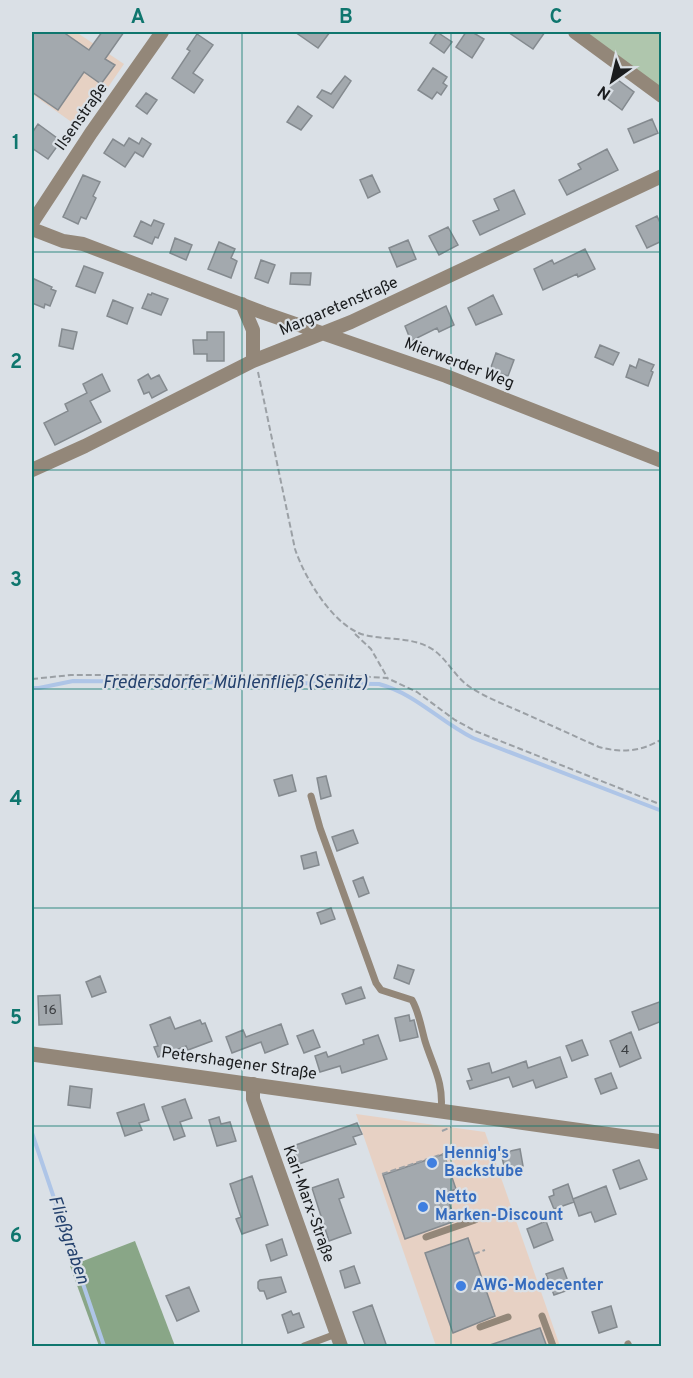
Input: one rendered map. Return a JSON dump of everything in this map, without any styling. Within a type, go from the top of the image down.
[{"type":"street","name":"Ilsenstraße","points":[[32,223],[91,133],[162,32]]},
{"type":"street","points":[[575,32],[662,96]]},
{"type":"street","name":"Margaretenstraße","points":[[32,470],[85,446],[253,361],[351,322],[662,176]]},
{"type":"street","name":"Mierwerder Weg","points":[[32,228],[63,241],[83,244],[242,304],[446,376],[662,460]]},
{"type":"street","points":[[242,304],[253,330],[253,361]]},
{"type":"street","name":"Petershagener Straße","points":[[32,1054],[662,1142]]},
{"type":"street","name":"Karl-Marx-Straße","points":[[253,1084],[253,1099],[339,1340]]},
{"type":"lane","points":[[311,796],[320,828],[376,982],[381,990],[412,1000],[416,1007],[429,1054],[440,1081],[441,1111]]},
{"type":"lane","points":[[426,1237],[475,1220]]},
{"type":"lane","points":[[542,1316],[554,1347]]},
{"type":"lane","points":[[480,1327],[508,1317]]},
{"type":"lane","name":"Karl-Marx-Straße","points":[[304,1347],[339,1340]]},
{"type":"path","points":[[253,361],[257,370],[295,549],[301,566],[327,606],[343,625],[372,649],[387,678]]},
{"type":"path","points":[[353,632],[368,636],[404,639],[423,645],[436,652],[469,687],[598,747],[616,751],[636,750],[662,740]]},
{"type":"path","points":[[32,679],[71,675],[340,675],[387,678],[417,692],[455,720],[475,731],[662,805]]},
{"type":"path","points":[[382,1174],[446,1153],[447,1159],[453,1157]]},
{"type":"path","points":[[474,1254],[485,1250]]},
{"type":"shaded area","points":[[32,32],[76,32],[124,64],[80,128],[32,94]]},
{"type":"shaded area","points":[[356,1114],[485,1132],[560,1346],[436,1346]]},
{"type":"green space","points":[[585,32],[661,32],[661,90]]},
{"type":"green space","points":[[135,1241],[175,1346],[99,1346],[70,1266]]},
{"type":"building","points":[[32,32],[63,32],[89,50],[102,32],[124,32],[105,59],[115,65],[101,84],[84,72],[58,110],[32,92]]},
{"type":"building","points":[[295,32],[330,32],[318,48]]},
{"type":"building","points":[[437,32],[452,42],[444,53],[430,43]]},
{"type":"building","points":[[466,32],[472,32],[484,39],[472,58],[456,47]]},
{"type":"building","points":[[508,32],[545,32],[533,49]]},
{"type":"building","points":[[197,34],[213,45],[193,73],[203,80],[194,93],[172,78],[190,51],[187,49]]},
{"type":"building","points":[[433,68],[447,77],[443,83],[447,86],[441,95],[437,92],[432,99],[418,90]]},
{"type":"building","points":[[345,76],[351,81],[333,108],[317,97],[322,90],[331,94]]},
{"type":"building","points":[[614,77],[634,92],[622,110],[602,95]]},
{"type":"building","points":[[146,93],[157,100],[147,114],[136,106]]},
{"type":"building","points":[[298,106],[312,116],[301,130],[287,122]]},
{"type":"building","points":[[652,119],[658,133],[634,143],[628,129]]},
{"type":"building","points":[[38,124],[61,141],[48,159],[32,148],[32,133]]},
{"type":"building","points":[[129,138],[139,144],[142,138],[151,144],[143,157],[135,152],[125,167],[104,153],[113,139],[124,146]]},
{"type":"building","points":[[607,149],[618,170],[567,195],[559,180],[581,169],[578,164]]},
{"type":"building","points":[[83,175],[100,182],[93,196],[96,198],[86,219],[81,217],[78,224],[63,217]]},
{"type":"building","points":[[372,175],[380,192],[368,198],[360,180]]},
{"type":"building","points":[[514,190],[525,214],[480,235],[473,221],[499,210],[494,199]]},
{"type":"building","points":[[657,216],[662,227],[662,241],[647,248],[636,226]]},
{"type":"building","points":[[154,220],[164,224],[158,238],[155,237],[152,244],[134,236],[141,221],[151,226]]},
{"type":"building","points":[[448,227],[458,245],[439,255],[429,236]]},
{"type":"building","points":[[175,238],[192,245],[186,260],[170,253]]},
{"type":"building","points":[[408,240],[416,259],[397,267],[389,248]]},
{"type":"building","points":[[219,242],[235,249],[231,258],[237,261],[231,278],[208,269]]},
{"type":"building","points":[[585,249],[595,269],[578,277],[577,274],[543,290],[534,269],[552,260],[554,264]]},
{"type":"building","points":[[261,260],[275,265],[268,283],[255,278]]},
{"type":"building","points":[[84,266],[103,273],[95,293],[76,286]]},
{"type":"building","points":[[291,273],[311,273],[310,285],[290,284]]},
{"type":"building","points":[[32,278],[56,291],[50,306],[45,304],[44,308],[32,303]]},
{"type":"building","points":[[152,293],[168,299],[161,315],[142,308],[148,294]]},
{"type":"building","points":[[493,295],[502,314],[476,325],[468,308]]},
{"type":"building","points":[[113,300],[133,308],[127,324],[107,316]]},
{"type":"building","points":[[446,306],[454,325],[439,332],[437,328],[411,341],[405,326]]},
{"type":"building","points":[[62,329],[77,332],[73,349],[59,346]]},
{"type":"building","points":[[207,332],[224,332],[224,361],[207,361],[207,354],[194,354],[193,340],[207,340]]},
{"type":"building","points":[[600,345],[619,353],[613,365],[595,357]]},
{"type":"building","points":[[496,353],[514,360],[508,376],[490,370]]},
{"type":"building","points":[[639,359],[654,365],[648,386],[626,377],[630,365],[636,368]]},
{"type":"building","points":[[102,374],[110,391],[90,401],[101,422],[55,445],[44,423],[68,411],[65,404],[87,393],[83,384]]},
{"type":"building","points":[[148,374],[151,379],[159,375],[167,390],[152,398],[149,392],[144,394],[138,380]]},
{"type":"building","points":[[292,775],[296,791],[279,796],[274,780]]},
{"type":"building","points":[[326,776],[331,796],[321,799],[317,778]]},
{"type":"building","points":[[353,830],[358,843],[337,851],[332,837]]},
{"type":"building","points":[[316,852],[319,865],[304,869],[301,856]]},
{"type":"building","points":[[363,877],[369,893],[359,897],[353,881]]},
{"type":"building","points":[[331,908],[335,919],[321,924],[317,913]]},
{"type":"building","points":[[398,965],[414,970],[409,984],[394,978]]},
{"type":"building","points":[[100,976],[106,992],[92,997],[86,982]]},
{"type":"building","points":[[361,987],[365,998],[346,1004],[342,994]]},
{"type":"building","points":[[60,995],[62,1024],[39,1025],[38,996]]},
{"type":"building","points":[[662,1001],[662,1021],[639,1030],[632,1012]]},
{"type":"building","points":[[409,1015],[410,1021],[414,1020],[418,1037],[400,1041],[395,1018]]},
{"type":"building","points":[[170,1017],[175,1029],[200,1020],[202,1024],[205,1023],[212,1041],[188,1050],[186,1046],[158,1057],[154,1047],[158,1046],[150,1025]]},
{"type":"building","points":[[281,1024],[288,1044],[265,1053],[261,1042],[232,1053],[226,1037],[243,1030],[246,1037]]},
{"type":"building","points":[[313,1030],[320,1047],[304,1053],[297,1036]]},
{"type":"building","points":[[631,1032],[641,1058],[620,1067],[610,1041]]},
{"type":"building","points":[[378,1035],[387,1059],[342,1073],[340,1066],[320,1072],[315,1056],[326,1052],[328,1057],[364,1044],[363,1040]]},
{"type":"building","points":[[582,1040],[588,1055],[572,1061],[566,1046]]},
{"type":"building","points":[[560,1057],[567,1077],[536,1088],[533,1080],[513,1087],[509,1077],[470,1089],[467,1081],[472,1080],[468,1069],[489,1063],[492,1073],[526,1061],[528,1068]]},
{"type":"building","points":[[611,1073],[617,1088],[601,1094],[595,1079]]},
{"type":"building","points":[[70,1086],[92,1089],[90,1108],[68,1105]]},
{"type":"building","points":[[185,1099],[192,1118],[180,1122],[185,1136],[174,1140],[162,1107]]},
{"type":"building","points":[[144,1104],[149,1120],[139,1123],[142,1130],[125,1136],[117,1113]]},
{"type":"building","points":[[219,1117],[221,1124],[230,1122],[236,1141],[217,1146],[209,1120]]},
{"type":"building","points":[[357,1123],[362,1134],[353,1137],[356,1144],[299,1164],[293,1146]]},
{"type":"building","points":[[520,1149],[523,1166],[505,1170],[501,1153]]},
{"type":"building","name":"Netto Marken-Discount","points":[[444,1154],[456,1189],[446,1193],[455,1221],[405,1239],[383,1175]]},
{"type":"building","points":[[639,1160],[647,1179],[620,1189],[613,1170]]},
{"type":"building","points":[[252,1176],[268,1225],[242,1234],[236,1219],[241,1217],[230,1184]]},
{"type":"building","points":[[338,1179],[344,1197],[339,1199],[351,1233],[329,1241],[312,1188]]},
{"type":"building","points":[[568,1184],[574,1202],[554,1209],[549,1197],[554,1195],[553,1190]]},
{"type":"building","points":[[606,1186],[616,1214],[595,1222],[591,1212],[579,1216],[573,1199]]},
{"type":"building","points":[[546,1221],[553,1240],[534,1248],[527,1229]]},
{"type":"building","name":"AWG-Modecenter","points":[[468,1238],[495,1316],[453,1333],[425,1253]]},
{"type":"building","points":[[282,1239],[287,1255],[271,1261],[266,1245]]},
{"type":"building","points":[[354,1266],[360,1283],[345,1288],[340,1271]]},
{"type":"building","points":[[563,1268],[571,1289],[554,1295],[546,1274]]},
{"type":"building","points":[[281,1277],[286,1292],[267,1299],[264,1291],[258,1288],[258,1282]]},
{"type":"building","points":[[189,1287],[199,1311],[177,1321],[166,1296]]},
{"type":"building","points":[[372,1305],[387,1347],[366,1347],[353,1312]]},
{"type":"building","points":[[611,1306],[617,1327],[599,1333],[592,1312]]},
{"type":"building","points":[[291,1311],[293,1315],[299,1313],[304,1327],[288,1333],[282,1315]]},
{"type":"building","points":[[540,1328],[547,1347],[491,1347],[490,1345]]},
{"type":"waterway","name":"Fredersdorfer Mühlenfließ (Senitz)","points":[[32,688],[73,681],[379,684],[405,694],[473,738],[662,811]]},
{"type":"waterway","name":"Fließgraben","points":[[32,1133],[104,1346]]},
{"type":"place","name":"Hennig's Backstube","points":[[432,1163]]},
{"type":"place","name":"Netto Marken-Discount","points":[[423,1207]]},
{"type":"place","name":"AWG-Modecenter","points":[[461,1286]]}]
